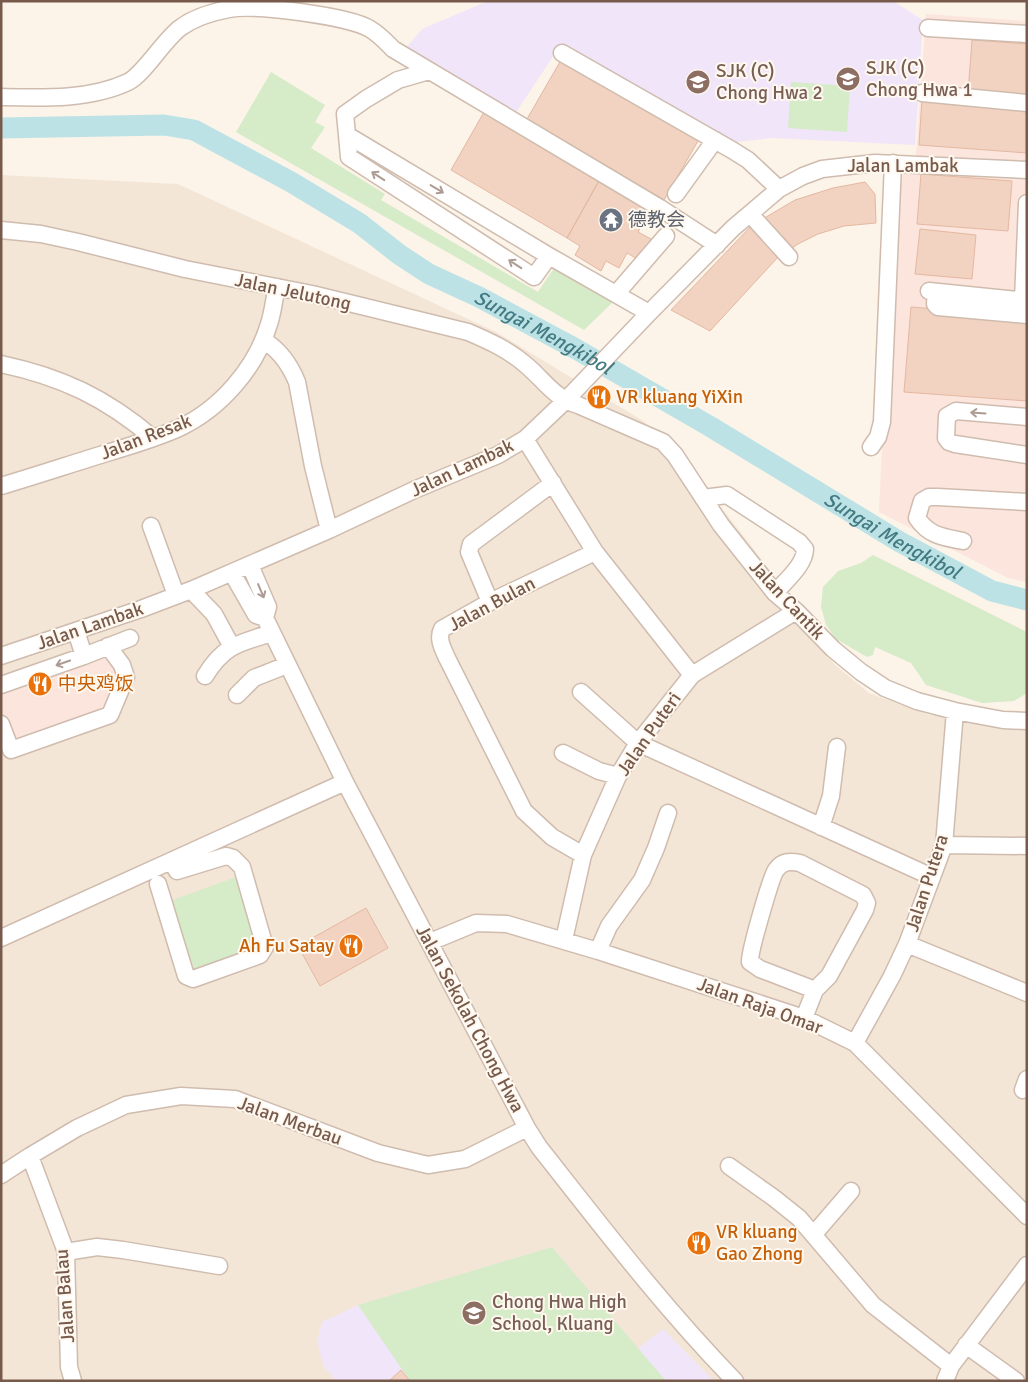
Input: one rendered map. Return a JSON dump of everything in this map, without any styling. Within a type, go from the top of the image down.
[{"type":"street","points":[[1,97],[55,98],[104,90],[129,82],[142,71],[160,48],[180,29],[206,14],[231,8],[323,15],[353,22],[370,29],[393,49],[660,208],[717,245]]},
{"type":"street","points":[[928,28],[1027,34]]},
{"type":"street","points":[[562,53],[748,160],[779,189]]},
{"type":"street","points":[[429,70],[398,80],[345,114],[349,157],[534,277],[549,256]]},
{"type":"street","points":[[922,93],[1027,103]]},
{"type":"street","points":[[347,135],[549,256],[649,313]]},
{"type":"street","points":[[676,194],[715,140]]},
{"type":"street","points":[[871,447],[878,437],[882,422],[893,162]]},
{"type":"street","name":"Jalan Lambak","points":[[1,656],[141,609],[232,573],[414,490],[498,456],[525,439],[565,401],[618,344],[750,214],[779,189],[804,176],[822,168],[893,162],[1027,170]]},
{"type":"street","points":[[933,292],[1026,305],[1027,203]]},
{"type":"street","points":[[750,214],[789,257]]},
{"type":"street","name":"Jalan Jelutong","points":[[1,230],[50,236],[185,269],[277,287],[468,332],[491,342],[526,365],[565,401]]},
{"type":"street","points":[[616,294],[666,236]]},
{"type":"street","name":"Jalan Resak","points":[[1,486],[180,428],[215,405],[242,377],[255,356],[269,324],[277,287]]},
{"type":"street","points":[[263,340],[283,357],[297,382],[315,474],[329,530]]},
{"type":"street","points":[[1,364],[54,378],[80,389],[117,410],[153,438]]},
{"type":"street","name":"Jalan Cantik","points":[[565,401],[578,404],[662,442],[675,455],[721,525],[775,593],[796,611],[833,649],[861,672],[885,688],[917,701],[955,711],[1003,720],[1027,721]]},
{"type":"street","points":[[1027,417],[956,411],[947,416],[946,438],[949,442],[1027,455]]},
{"type":"street","points":[[525,439],[595,552],[692,675]]},
{"type":"street","points":[[490,602],[469,552],[471,544],[553,484]]},
{"type":"street","points":[[703,498],[727,495],[800,542],[805,549],[805,554],[775,593]]},
{"type":"street","points":[[963,541],[937,535],[924,528],[917,518],[922,501],[929,497],[938,496],[1027,502]]},
{"type":"street","points":[[151,526],[184,592],[214,614],[232,646]]},
{"type":"street","name":"Jalan Bulan","points":[[583,855],[552,837],[524,811],[447,658],[440,642],[440,633],[442,629],[490,602],[595,552]]},
{"type":"street","name":"Jalan Sekolah Chong Hwa","points":[[250,564],[268,607],[264,618]]},
{"type":"street","name":"Jalan Sekolah Chong Hwa","points":[[232,573],[256,615],[264,618],[272,633],[345,782],[527,1128],[545,1154],[652,1290],[735,1381]]},
{"type":"street","name":"Jalan Puteri","points":[[564,940],[583,855],[618,776],[638,743],[692,675],[796,611]]},
{"type":"street","points":[[76,631],[84,656]]},
{"type":"street","points":[[205,676],[218,657],[232,646],[272,633]]},
{"type":"street","points":[[1,685],[130,638]]},
{"type":"street","points":[[1,724],[6,752],[110,715],[126,677],[122,665],[108,646]]},
{"type":"street","points":[[237,695],[254,678],[287,665]]},
{"type":"street","points":[[581,692],[638,743],[932,877]]},
{"type":"street","name":"Jalan Putera","points":[[855,1043],[892,976],[907,944],[944,845],[955,711]]},
{"type":"street","points":[[821,827],[831,796],[837,747]]},
{"type":"street","points":[[563,752],[599,771],[618,776]]},
{"type":"street","points":[[1,938],[345,782]]},
{"type":"street","points":[[598,951],[608,926],[642,880],[668,813]]},
{"type":"street","points":[[944,845],[1027,846]]},
{"type":"street","points":[[158,884],[186,976],[190,979],[260,955],[263,952],[265,947],[242,867],[233,858],[226,856],[177,871],[171,861]]},
{"type":"street","points":[[804,1018],[815,990],[829,976],[866,910],[867,903],[863,895],[800,863],[792,861],[783,863],[775,871],[767,893],[750,962],[760,969],[815,990]]},
{"type":"street","name":"Jalan Raja Omar","points":[[430,942],[476,923],[506,924],[564,940],[804,1018],[855,1043],[1027,1216]]},
{"type":"street","points":[[907,944],[1027,993]]},
{"type":"street","name":"Jalan Merbau","points":[[1,1175],[77,1128],[126,1105],[181,1096],[234,1099],[378,1153],[428,1165],[465,1159],[527,1128]]},
{"type":"street","name":"Jalan Balau","points":[[30,1156],[66,1252],[69,1367],[73,1381]]},
{"type":"street","points":[[729,1166],[799,1218],[872,1305],[948,1373],[966,1345],[1027,1265]]},
{"type":"street","points":[[814,1234],[851,1191]]},
{"type":"street","points":[[66,1252],[97,1247],[219,1266]]},
{"type":"street","points":[[966,1345],[1016,1381]]},
{"type":"shaded area","name":"SJK (C) Chong Hwa 2","points":[[488,1],[893,1],[923,20],[915,145],[772,138],[736,142],[558,49],[515,114],[406,48],[422,29]]},
{"type":"shaded area","points":[[926,14],[1027,21],[1027,582],[1008,578],[879,512],[896,156],[916,156]]},
{"type":"shaded area","points":[[1,175],[178,184],[496,332],[645,422],[728,516],[783,587],[834,664],[869,693],[929,715],[1027,723],[1027,1381],[1,1381]]},
{"type":"shaded area","points":[[115,641],[128,678],[111,718],[1,756],[1,682]]},
{"type":"shaded area","name":"Chong Hwa High School, Kluang","points":[[552,1247],[638,1348],[663,1329],[714,1381],[336,1381],[324,1367],[317,1342],[322,1322],[358,1305]]},
{"type":"green space","points":[[271,72],[325,105],[315,122],[325,127],[311,148],[385,194],[381,200],[538,292],[554,268],[614,301],[584,330],[236,132]]},
{"type":"green space","points":[[791,82],[850,86],[847,132],[788,128]]},
{"type":"green space","points":[[873,555],[1027,632],[1027,693],[1014,701],[982,703],[926,685],[911,663],[875,647],[873,655],[867,657],[836,639],[826,625],[821,607],[823,587],[838,571],[861,563]]},
{"type":"green space","points":[[236,877],[262,950],[196,974],[170,901]]},
{"type":"green space","name":"Chong Hwa High School, Kluang","points":[[552,1247],[666,1381],[410,1381],[358,1305]]},
{"type":"building","points":[[972,40],[1027,44],[1027,97],[968,93]]},
{"type":"building","points":[[561,60],[698,141],[664,200],[527,119]]},
{"type":"building","points":[[922,99],[1027,106],[1027,153],[919,145]]},
{"type":"building","points":[[484,112],[600,179],[567,238],[451,170]]},
{"type":"building","points":[[921,174],[1012,181],[1008,231],[917,224]]},
{"type":"building","name":"德教会","points":[[600,179],[652,209],[638,232],[651,239],[639,260],[627,253],[619,268],[606,261],[601,271],[575,255],[580,246],[567,238]]},
{"type":"building","points":[[865,182],[875,194],[876,223],[844,226],[818,234],[788,251],[761,220],[795,200],[833,188]]},
{"type":"building","points":[[753,224],[779,256],[710,331],[671,310]]},
{"type":"building","points":[[920,229],[976,235],[972,279],[915,274]]},
{"type":"building","points":[[911,307],[1027,316],[1027,401],[904,392]]},
{"type":"building","points":[[366,908],[388,948],[320,986],[298,946]]},
{"type":"building","points":[[401,1370],[410,1381],[389,1381]]},
{"type":"waterway","name":"Sungai Mengkibol","points":[[1,128],[164,125],[194,130],[291,182],[359,223],[400,255],[429,274],[479,297],[576,349],[711,427],[900,542],[992,591],[1027,600]]},
{"type":"place","name":"SJK (C) Chong Hwa 1","points":[[848,79]]},
{"type":"place","name":"SJK (C) Chong Hwa 2","points":[[698,82]]},
{"type":"place","name":"德教会","points":[[611,220]]},
{"type":"place","name":"VR kluang YiXin","points":[[599,397]]},
{"type":"place","name":"中央鸡饭","points":[[40,684]]},
{"type":"place","name":"Ah Fu Satay","points":[[351,946]]},
{"type":"place","name":"VR kluang Gao Zhong","points":[[699,1243]]},
{"type":"place","name":"Chong Hwa High School, Kluang","points":[[474,1313]]}]
